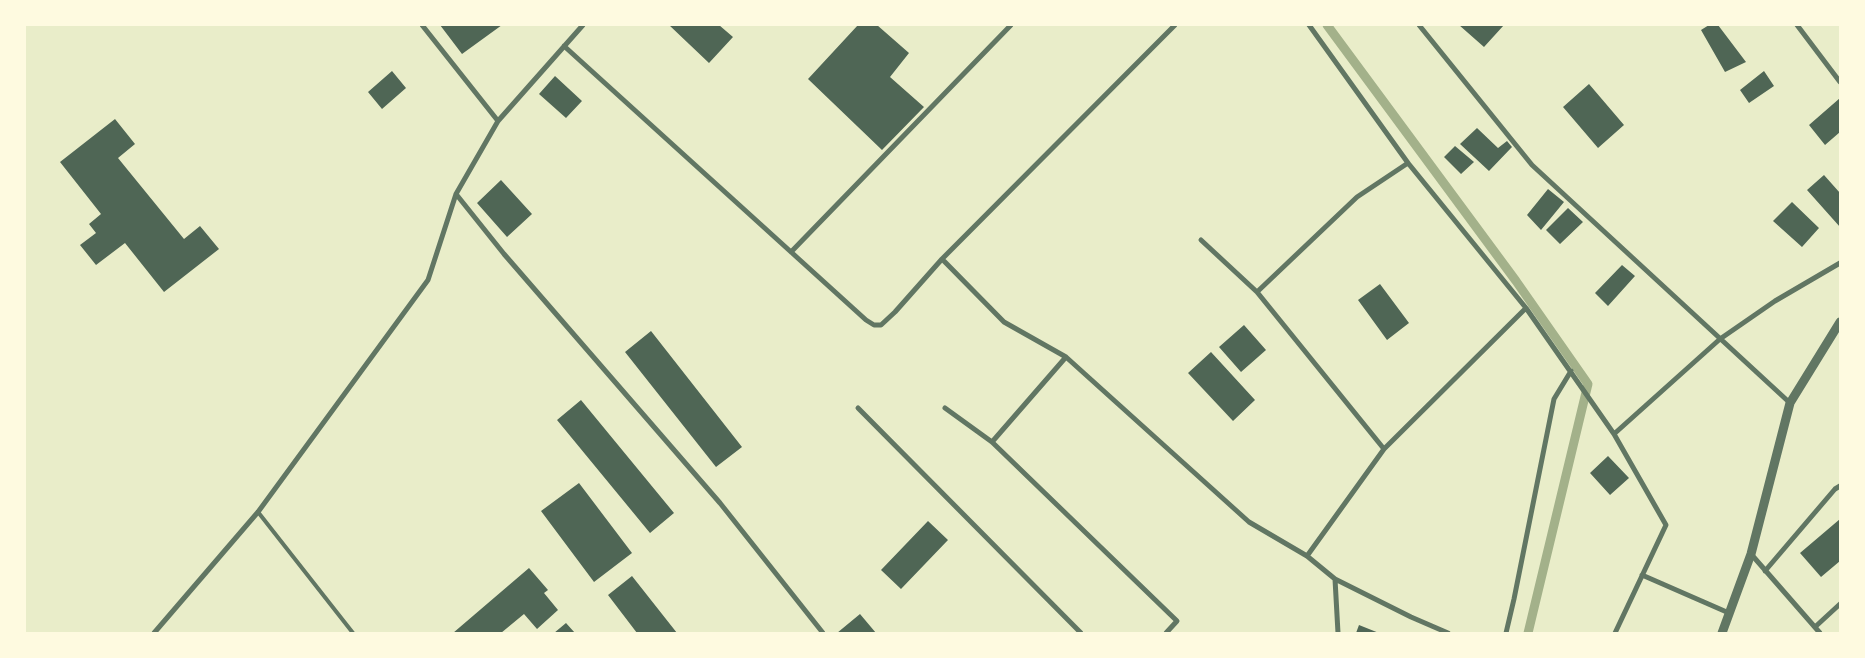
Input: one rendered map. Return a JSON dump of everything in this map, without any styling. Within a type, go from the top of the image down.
[{"type":"street","points":[[422,25],[498,121]]},
{"type":"street","points":[[154,633],[258,512],[428,280],[456,194],[498,121],[583,25]]},
{"type":"street","points":[[791,252],[1011,25]]},
{"type":"street","points":[[564,46],[866,320],[874,325],[881,325],[942,259],[1175,25]]},
{"type":"street","points":[[1309,25],[1408,163],[1526,308],[1571,371],[1614,434],[1666,525],[1615,633]]},
{"type":"street","points":[[1418,25],[1532,165],[1790,403]]},
{"type":"street","points":[[1796,25],[1840,82]]},
{"type":"street","points":[[1257,292],[1357,197],[1408,163]]},
{"type":"street","points":[[456,194],[504,254],[720,503],[823,633]]},
{"type":"street","points":[[1201,240],[1257,292],[1384,449]]},
{"type":"street","points":[[942,259],[1004,322],[1066,357],[1249,522],[1307,556],[1335,579],[1411,617],[1448,633]]},
{"type":"street","points":[[1614,434],[1720,339],[1818,274],[1840,263]]},
{"type":"street","points":[[1307,556],[1384,449],[1526,308]]},
{"type":"street","points":[[1722,633],[1751,554],[1790,403],[1840,322]]},
{"type":"street","points":[[992,442],[1066,357]]},
{"type":"street","points":[[1506,633],[1554,399],[1571,371]]},
{"type":"street","points":[[858,408],[1082,633]]},
{"type":"street","points":[[945,408],[992,442],[1177,621],[1166,633]]},
{"type":"street","points":[[1766,571],[1835,489],[1840,486]]},
{"type":"street","points":[[1751,554],[1820,633]]},
{"type":"street","points":[[1642,575],[1729,614]]},
{"type":"street","points":[[1335,579],[1338,633]]},
{"type":"street","points":[[1815,627],[1840,604]]},
{"type":"lane","points":[[258,512],[353,633]]},
{"type":"building","points":[[440,25],[502,25],[462,54]]},
{"type":"building","points":[[669,25],[719,25],[733,37],[709,63]]},
{"type":"building","points":[[858,25],[877,25],[909,53],[890,77],[924,107],[882,150],[808,79]]},
{"type":"building","points":[[1459,25],[1504,25],[1484,47]]},
{"type":"building","points":[[1709,25],[1718,25],[1746,62],[1725,72],[1701,30]]},
{"type":"building","points":[[392,71],[406,88],[382,109],[368,92]]},
{"type":"building","points":[[1764,71],[1774,86],[1749,103],[1740,90]]},
{"type":"building","points":[[555,76],[582,101],[566,118],[539,94]]},
{"type":"building","points":[[1589,84],[1624,125],[1598,148],[1563,107]]},
{"type":"building","points":[[1840,98],[1840,132],[1825,145],[1809,125]]},
{"type":"building","points":[[115,119],[135,144],[118,158],[184,239],[200,226],[219,249],[164,292],[125,243],[96,265],[80,245],[96,233],[89,224],[101,214],[60,162]]},
{"type":"building","points":[[1477,128],[1498,148],[1507,141],[1512,147],[1489,171],[1460,144]]},
{"type":"building","points":[[1455,146],[1474,162],[1461,174],[1444,157]]},
{"type":"building","points":[[1824,175],[1840,193],[1840,227],[1807,190]]},
{"type":"building","points":[[501,180],[532,214],[507,237],[477,203]]},
{"type":"building","points":[[1548,189],[1564,202],[1541,230],[1527,215]]},
{"type":"building","points":[[1792,202],[1819,228],[1802,247],[1773,221]]},
{"type":"building","points":[[1568,208],[1583,222],[1560,244],[1546,230]]},
{"type":"building","points":[[1622,265],[1635,276],[1608,306],[1595,293]]},
{"type":"building","points":[[1380,284],[1409,323],[1387,340],[1358,300]]},
{"type":"building","points":[[1244,325],[1266,350],[1241,372],[1219,347]]},
{"type":"building","points":[[651,331],[742,447],[716,467],[625,352]]},
{"type":"building","points":[[1211,352],[1255,400],[1233,421],[1188,373]]},
{"type":"building","points":[[581,400],[674,513],[650,533],[557,420]]},
{"type":"building","points":[[1608,456],[1629,478],[1610,495],[1590,473]]},
{"type":"building","points":[[579,483],[632,553],[594,582],[541,511]]},
{"type":"building","points":[[1840,519],[1840,561],[1821,577],[1800,553]]},
{"type":"building","points":[[928,521],[948,540],[901,589],[881,570]]},
{"type":"building","points":[[529,568],[548,590],[544,593],[558,610],[537,629],[524,614],[501,633],[453,633]]},
{"type":"building","points":[[632,576],[677,633],[637,633],[608,595]]},
{"type":"building","points":[[860,614],[876,633],[837,633]]},
{"type":"building","points":[[566,623],[575,633],[554,633]]},
{"type":"building","points":[[1359,625],[1379,633],[1356,633]]},
{"type":"waterway","points":[[1327,25],[1516,281],[1588,384],[1528,633]]}]
